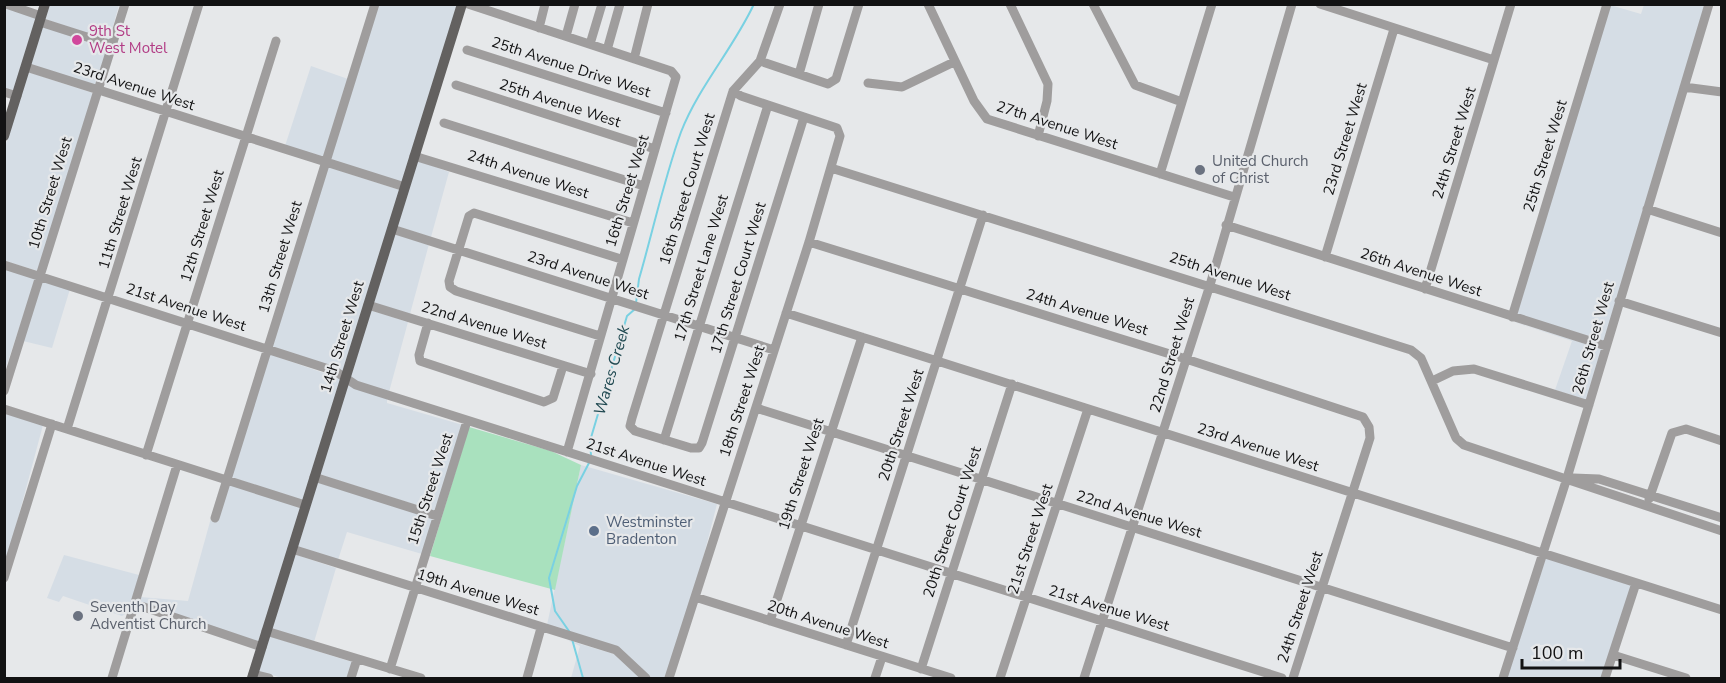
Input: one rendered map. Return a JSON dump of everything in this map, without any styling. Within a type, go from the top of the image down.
[{"type":"main road","points":[[4,135],[45,4]]},
{"type":"main road","name":"14th Street West","points":[[252,676],[462,4]]},
{"type":"street","points":[[6,4],[112,45]]},
{"type":"street","name":"10th Street West","points":[[4,391],[125,4]]},
{"type":"street","name":"11th Street West","points":[[67,429],[200,4]]},
{"type":"street","name":"13th Street West","points":[[215,518],[375,4]]},
{"type":"street","points":[[468,4],[634,59],[648,4]]},
{"type":"street","points":[[539,28],[545,4]]},
{"type":"street","points":[[566,36],[575,4]]},
{"type":"street","points":[[590,44],[602,4]]},
{"type":"street","points":[[607,50],[620,4]]},
{"type":"street","points":[[780,4],[760,61],[733,91],[804,117]]},
{"type":"street","points":[[799,74],[819,4]]},
{"type":"street","points":[[760,61],[828,84],[832,83],[836,79],[859,4]]},
{"type":"street","points":[[868,83],[902,87],[954,62],[928,4]]},
{"type":"street","points":[[1010,4],[1048,84],[1047,101],[1038,136]]},
{"type":"street","points":[[1093,4],[1135,85],[1182,102]]},
{"type":"street","points":[[1160,174],[1212,4]]},
{"type":"street","name":"22nd Street West","points":[[1084,678],[1210,285],[1292,4]]},
{"type":"street","points":[[1320,4],[1494,60]]},
{"type":"street","name":"24th Street West","points":[[1425,289],[1510,4]]},
{"type":"street","name":"25th Street West","points":[[1512,317],[1607,4]]},
{"type":"street","name":"26th Street West","points":[[1503,678],[1567,478],[1709,4]]},
{"type":"street","name":"23rd Street West","points":[[1325,257],[1394,28]]},
{"type":"street","name":"12th Street West","points":[[146,455],[276,41]]},
{"type":"street","name":"25th Avenue Drive West","points":[[467,50],[666,113]]},
{"type":"street","name":"16th Street West","points":[[567,452],[591,374],[621,259],[676,76],[671,71],[634,59]]},
{"type":"street","name":"27th Avenue West","points":[[954,62],[978,109],[987,119],[1234,197]]},
{"type":"street","name":"23rd Avenue West","points":[[26,67],[405,187]]},
{"type":"street","name":"25th Avenue West","points":[[456,85],[655,149]]},
{"type":"street","points":[[1684,87],[1722,92]]},
{"type":"street","name":"16th Street Court West","points":[[664,440],[635,431],[630,426],[733,91]]},
{"type":"street","points":[[4,92],[17,96]]},
{"type":"street","name":"17th Street Lane West","points":[[664,440],[768,105]]},
{"type":"street","name":"18th Street West","points":[[669,678],[831,168],[839,131],[804,117]]},
{"type":"street","name":"17th Street Court West","points":[[664,440],[699,448],[804,117]]},
{"type":"street","points":[[444,123],[644,186]]},
{"type":"street","name":"24th Avenue West","points":[[414,156],[633,223]]},
{"type":"street","name":"25th Avenue West","points":[[831,168],[1210,285],[1411,350],[1421,358],[1456,438],[1464,445],[1567,478]]},
{"type":"street","points":[[1647,209],[1722,233]]},
{"type":"street","points":[[600,336],[450,287],[449,281],[471,214],[478,214],[621,259]]},
{"type":"street","name":"20th Street West","points":[[846,645],[983,215]]},
{"type":"street","name":"26th Avenue West","points":[[1226,225],[1606,346]]},
{"type":"street","name":"23rd Avenue West","points":[[392,229],[774,350]]},
{"type":"street","name":"24th Avenue West","points":[[809,242],[1355,412]]},
{"type":"street","name":"21st Avenue West","points":[[4,265],[334,371],[356,386],[1282,678]]},
{"type":"street","points":[[1620,301],[1722,333]]},
{"type":"street","name":"22nd Avenue West","points":[[368,305],[591,374]]},
{"type":"street","name":"23rd Avenue West","points":[[786,313],[1722,610]]},
{"type":"street","points":[[428,324],[419,355],[420,361],[544,402],[551,400],[563,366]]},
{"type":"street","name":"19th Street West","points":[[770,621],[862,337]]},
{"type":"street","points":[[1432,381],[1454,371],[1474,369],[1589,405]]},
{"type":"street","name":"20th Street Court West","points":[[921,669],[1012,384]]},
{"type":"street","name":"22nd Avenue West","points":[[756,408],[1513,648]]},
{"type":"street","points":[[4,409],[305,505]]},
{"type":"street","name":"21st Street West","points":[[1000,678],[1088,409]]},
{"type":"street","name":"24th Street West","points":[[1293,678],[1370,433],[1367,422],[1355,412]]},
{"type":"street","name":"15th Street West","points":[[390,669],[467,421]]},
{"type":"street","points":[[4,578],[52,424]]},
{"type":"street","points":[[1646,507],[1672,433],[1686,429],[1722,441]]},
{"type":"street","points":[[112,678],[177,465]]},
{"type":"street","points":[[314,477],[438,516]]},
{"type":"street","points":[[1567,478],[1599,479],[1722,518]]},
{"type":"street","points":[[1567,478],[1646,507],[1722,531]]},
{"type":"street","name":"19th Avenue West","points":[[292,549],[616,650],[646,678]]},
{"type":"street","points":[[1605,678],[1636,583]]},
{"type":"street","name":"20th Avenue West","points":[[695,597],[951,678]]},
{"type":"street","points":[[135,604],[262,647]]},
{"type":"street","points":[[527,678],[541,628]]},
{"type":"street","points":[[266,631],[421,678]]},
{"type":"street","points":[[1613,655],[1686,678]]},
{"type":"street","points":[[875,678],[882,657]]},
{"type":"street","points":[[351,678],[357,659]]},
{"type":"street","points":[[252,676],[269,678]]},
{"type":"shaded area","points":[[49,5],[119,5],[109,40],[44,19]]},
{"type":"shaded area","points":[[378,5],[458,5],[402,183],[330,160]]},
{"type":"shaded area","points":[[1610,5],[1641,14],[1644,5],[1705,5],[1604,341],[1517,314]]},
{"type":"shaded area","points":[[5,8],[37,18],[15,91],[5,88]]},
{"type":"shaded area","points":[[42,26],[107,47],[95,85],[30,65]]},
{"type":"shaded area","points":[[311,66],[348,79],[323,158],[285,146]]},
{"type":"shaded area","points":[[28,72],[93,93],[38,271],[5,261],[5,147]]},
{"type":"shaded area","points":[[417,160],[449,172],[431,237],[396,226]]},
{"type":"shaded area","points":[[328,167],[400,190],[344,372],[271,346]]},
{"type":"shaded area","points":[[394,234],[429,244],[410,314],[372,303]]},
{"type":"shaded area","points":[[5,269],[36,278],[5,370]]},
{"type":"shaded area","points":[[42,280],[70,289],[52,348],[23,341]]},
{"type":"shaded area","points":[[370,310],[408,322],[389,392],[358,382],[350,376]]},
{"type":"shaded area","points":[[1508,320],[1602,349],[1587,400],[1555,390],[1572,341]]},
{"type":"shaded area","points":[[269,354],[341,379],[303,501],[231,477]]},
{"type":"shaded area","points":[[347,383],[387,399],[387,403],[463,425],[435,511],[318,474]]},
{"type":"shaded area","points":[[5,413],[43,425],[5,567]]},
{"type":"shaded area","points":[[581,465],[717,504],[700,570],[666,678],[652,678],[628,656],[547,625]]},
{"type":"shaded area","points":[[221,482],[211,521],[217,522],[229,484],[301,508],[260,642],[139,602],[140,597],[188,601]]},
{"type":"shaded area","points":[[316,482],[433,518],[422,554],[347,532],[338,560],[296,547]]},
{"type":"shaded area","points":[[294,554],[336,568],[314,642],[271,629]]},
{"type":"shaded area","points":[[64,555],[139,575],[129,612],[122,616],[63,596],[59,602],[47,598]]},
{"type":"shaded area","points":[[1546,558],[1632,585],[1602,678],[1506,678]]},
{"type":"shaded area","points":[[269,636],[352,662],[347,678],[282,678],[258,671]]},
{"type":"shaded area","points":[[567,640],[614,654],[641,678],[571,678],[580,646]]},
{"type":"green space","points":[[469,427],[551,451],[581,465],[555,590],[430,556]]},
{"type":"waterway","name":"Wares Creek","points":[[636,303],[639,279],[681,132],[697,99],[746,21],[754,4]]},
{"type":"waterway","name":"Wares Creek","points":[[591,455],[590,441],[627,316],[635,309]]},
{"type":"waterway","name":"Wares Creek","points":[[571,634],[555,611],[549,578],[577,486],[590,461]]},
{"type":"waterway","name":"Wares Creek","points":[[572,639],[583,678]]},
{"type":"place","name":"9th St West Motel","points":[[77,40]]},
{"type":"place","name":"United Church of Christ","points":[[1200,170]]},
{"type":"place","name":"Westminster Bradenton","points":[[594,531]]},
{"type":"place","name":"Seventh Day Adventist Church","points":[[78,616]]}]
